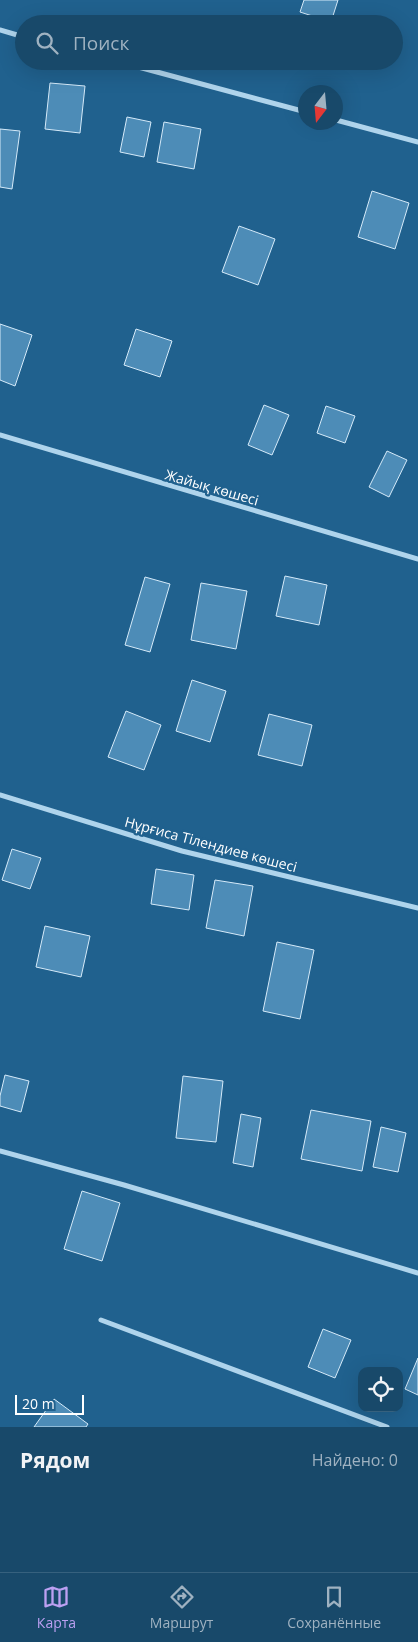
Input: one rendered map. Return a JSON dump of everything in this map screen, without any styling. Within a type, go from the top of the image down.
[{"type":"street","points":[[0,30],[15,34]]},
{"type":"street","points":[[150,70],[298,110]]},
{"type":"street","points":[[343,122],[418,142]]},
{"type":"street","name":"Жайық көшесі","points":[[0,435],[418,559]]},
{"type":"street","name":"Нұрғиса Тілендиев көшесі","points":[[0,795],[182,851],[418,908]]},
{"type":"street","points":[[0,1151],[134,1188],[418,1273]]},
{"type":"street","points":[[101,1320],[387,1427]]},
{"type":"building","points":[[304,0],[338,0],[333,15],[309,15],[300,12]]},
{"type":"building","points":[[50,83],[85,86],[80,133],[45,129]]},
{"type":"building","points":[[127,117],[151,122],[144,157],[120,152]]},
{"type":"building","points":[[164,122],[201,129],[194,169],[157,162]]},
{"type":"building","points":[[0,129],[20,131],[12,189],[0,187]]},
{"type":"building","points":[[372,191],[409,203],[395,249],[358,237]]},
{"type":"building","points":[[239,226],[275,239],[258,285],[222,272]]},
{"type":"building","points":[[0,324],[32,335],[15,386],[0,380]]},
{"type":"building","points":[[136,329],[172,341],[160,377],[124,365]]},
{"type":"building","points":[[264,405],[289,415],[272,455],[248,445]]},
{"type":"building","points":[[326,406],[355,416],[345,443],[317,433]]},
{"type":"building","points":[[387,451],[407,460],[389,497],[369,487]]},
{"type":"building","points":[[285,576],[327,585],[319,625],[276,616]]},
{"type":"building","points":[[145,577],[170,584],[150,652],[125,645]]},
{"type":"building","points":[[201,583],[247,591],[236,649],[191,640]]},
{"type":"building","points":[[192,680],[226,691],[210,742],[176,731]]},
{"type":"building","points":[[126,711],[161,725],[144,770],[108,757]]},
{"type":"building","points":[[269,714],[312,725],[302,766],[258,755]]},
{"type":"building","points":[[12,849],[41,858],[30,889],[2,880]]},
{"type":"building","points":[[156,869],[194,875],[189,910],[151,904]]},
{"type":"building","points":[[215,880],[253,886],[244,936],[206,928]]},
{"type":"building","points":[[45,926],[90,936],[81,977],[36,967]]},
{"type":"building","points":[[277,942],[314,950],[300,1019],[263,1011]]},
{"type":"building","points":[[5,1075],[29,1081],[21,1112],[0,1106],[0,1096]]},
{"type":"building","points":[[183,1076],[223,1081],[216,1142],[176,1138]]},
{"type":"building","points":[[311,1110],[371,1121],[362,1171],[301,1159]]},
{"type":"building","points":[[241,1114],[261,1118],[253,1167],[233,1163]]},
{"type":"building","points":[[381,1127],[406,1133],[398,1172],[373,1167]]},
{"type":"building","points":[[82,1191],[120,1203],[102,1261],[64,1249]]},
{"type":"building","points":[[323,1329],[351,1340],[335,1378],[308,1367]]},
{"type":"building","points":[[418,1358],[418,1395],[405,1389]]},
{"type":"building","points":[[54,1399],[88,1424],[86,1427],[34,1427]]}]
